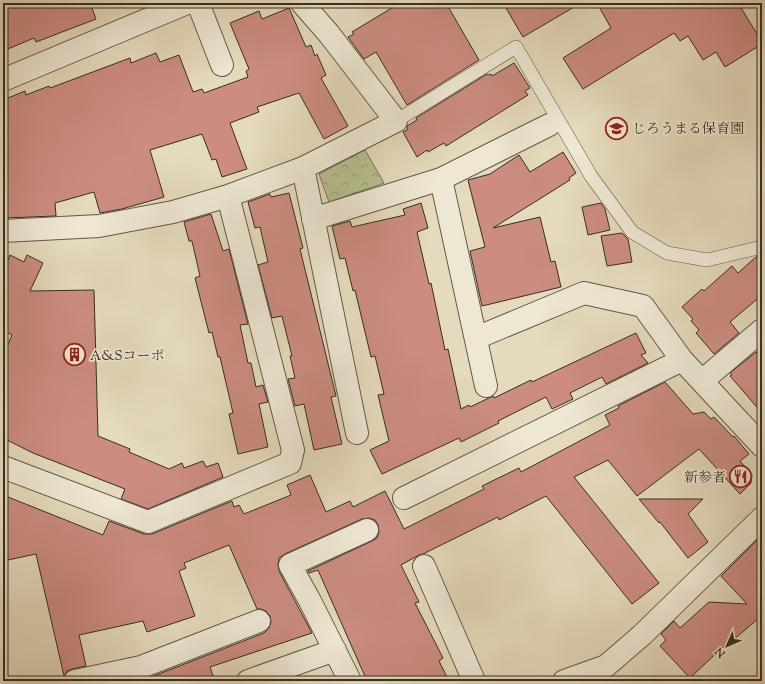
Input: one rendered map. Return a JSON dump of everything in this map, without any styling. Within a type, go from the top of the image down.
[{"type":"street","points":[[3,80],[187,3]]},
{"type":"street","points":[[198,3],[222,65]]},
{"type":"street","points":[[3,231],[99,226],[173,212],[228,196],[303,168],[396,121],[329,34],[302,3]]},
{"type":"street","points":[[313,219],[441,179],[548,125]]},
{"type":"street","points":[[303,168],[357,433]]},
{"type":"street","points":[[441,179],[486,386]]},
{"type":"street","points":[[3,467],[148,522],[290,463],[293,450],[228,196]]},
{"type":"street","points":[[476,338],[584,293],[643,306],[682,360],[762,446]]},
{"type":"street","points":[[702,381],[762,330]]},
{"type":"street","points":[[404,498],[682,360]]},
{"type":"street","points":[[564,681],[604,674],[642,634],[760,523]]},
{"type":"street","points":[[350,681],[310,600],[290,565],[367,530]]},
{"type":"street","points":[[424,566],[474,681]]},
{"type":"street","points":[[75,681],[141,667],[259,621]]},
{"type":"street","points":[[248,681],[335,650]]},
{"type":"lane","points":[[396,121],[516,48],[591,176],[632,232],[667,253],[707,260],[762,247]]},
{"type":"green space","points":[[365,150],[384,183],[329,202],[319,174]]},
{"type":"building","points":[[14,3],[90,3],[96,19],[36,42],[34,38],[3,51],[3,8]]},
{"type":"building","points":[[400,3],[446,3],[479,60],[407,105],[376,52],[364,59],[348,37],[354,34],[352,32]]},
{"type":"building","points":[[503,3],[581,3],[523,37]]},
{"type":"building","points":[[597,3],[738,3],[762,44],[725,67],[716,52],[703,60],[688,36],[680,41],[674,33],[583,89],[563,58],[611,28]]},
{"type":"building","points":[[289,8],[306,47],[311,45],[315,56],[317,54],[326,75],[321,78],[348,126],[324,139],[299,93],[257,107],[259,112],[230,123],[247,169],[222,177],[216,159],[212,160],[202,134],[150,150],[164,197],[122,209],[100,213],[94,192],[55,203],[56,216],[4,218],[3,100],[25,91],[26,95],[49,86],[50,88],[130,58],[131,63],[156,53],[160,62],[179,55],[193,92],[202,89],[204,93],[248,77],[246,71],[249,69],[230,23],[259,11],[262,19]]},
{"type":"building","points":[[514,63],[530,88],[525,91],[528,95],[446,146],[444,143],[428,152],[427,150],[417,157],[403,132],[407,130],[407,126],[417,120],[416,118],[487,74],[491,74],[492,76]]},
{"type":"building","points":[[563,152],[576,173],[569,178],[570,180],[493,228],[540,217],[551,262],[555,261],[561,287],[482,306],[470,251],[485,247],[468,180],[490,174],[519,155],[530,172]]},
{"type":"building","points":[[289,193],[303,248],[300,249],[336,396],[331,397],[342,444],[314,450],[304,404],[295,406],[288,379],[295,378],[290,356],[292,356],[282,316],[272,318],[258,265],[268,262],[260,227],[255,228],[248,202],[270,194],[271,197]]},
{"type":"building","points":[[421,203],[428,228],[417,232],[429,284],[431,283],[445,350],[448,349],[461,409],[469,405],[470,407],[493,396],[494,398],[531,380],[532,382],[636,333],[646,353],[641,355],[648,363],[606,384],[602,377],[570,393],[573,399],[552,409],[546,397],[498,421],[499,423],[461,442],[459,438],[382,474],[370,450],[389,441],[378,395],[384,394],[375,356],[371,357],[355,290],[353,291],[345,258],[340,259],[332,226],[350,221],[352,227],[405,215],[403,209]]},
{"type":"building","points":[[601,203],[605,209],[610,230],[588,235],[582,207]]},
{"type":"building","points":[[211,214],[223,251],[229,249],[248,324],[240,325],[248,363],[251,363],[256,387],[263,385],[268,402],[259,404],[268,447],[238,454],[229,414],[233,413],[220,357],[218,357],[212,332],[209,333],[195,278],[200,276],[192,241],[189,241],[184,222]]},
{"type":"building","points":[[622,233],[628,239],[632,262],[607,266],[601,236]]},
{"type":"building","points":[[10,255],[24,262],[27,255],[43,263],[30,291],[94,290],[98,436],[130,449],[129,452],[169,469],[182,463],[184,468],[203,461],[206,467],[218,463],[223,477],[148,509],[121,499],[125,489],[33,453],[3,438],[3,356],[12,335],[3,330],[3,272]]},
{"type":"building","points":[[762,255],[762,295],[730,322],[739,333],[714,354],[696,333],[699,330],[691,321],[693,319],[682,307],[702,289],[704,291],[732,266],[738,273],[757,256]]},
{"type":"building","points":[[756,352],[762,359],[762,413],[730,376],[732,375],[730,373]]},
{"type":"building","points":[[665,382],[693,414],[704,412],[711,419],[714,417],[733,437],[734,436],[749,454],[740,461],[752,475],[751,483],[740,494],[699,449],[637,496],[608,460],[574,477],[659,583],[632,604],[546,496],[499,520],[498,517],[401,565],[419,602],[415,603],[443,658],[439,661],[449,681],[367,681],[318,570],[309,573],[308,571],[377,538],[379,532],[378,525],[375,520],[369,518],[362,519],[279,558],[279,571],[312,633],[210,667],[215,681],[135,681],[146,679],[264,633],[269,628],[271,622],[270,616],[266,611],[257,609],[229,545],[184,563],[186,568],[179,571],[195,616],[147,632],[143,621],[79,635],[86,666],[67,671],[64,676],[36,554],[3,561],[3,495],[103,535],[109,521],[144,534],[152,534],[232,501],[234,507],[239,505],[244,514],[291,495],[287,485],[310,475],[326,512],[350,501],[353,507],[385,491],[404,529],[484,489],[482,486],[519,468],[521,472],[610,425],[605,415],[619,408],[618,406]]},
{"type":"building","points":[[639,499],[703,499],[688,514],[708,542],[688,558],[660,522],[659,523]]},
{"type":"building","points":[[762,535],[762,619],[760,617],[724,648],[723,647],[690,678],[660,646],[666,640],[661,634],[674,621],[680,628],[709,602],[747,604],[721,576]]},
{"type":"place","name":"じろうまる保育園","points":[[617,128]]},
{"type":"place","name":"A&Sコーポ","points":[[75,355]]},
{"type":"place","name":"新参者","points":[[741,477]]}]
